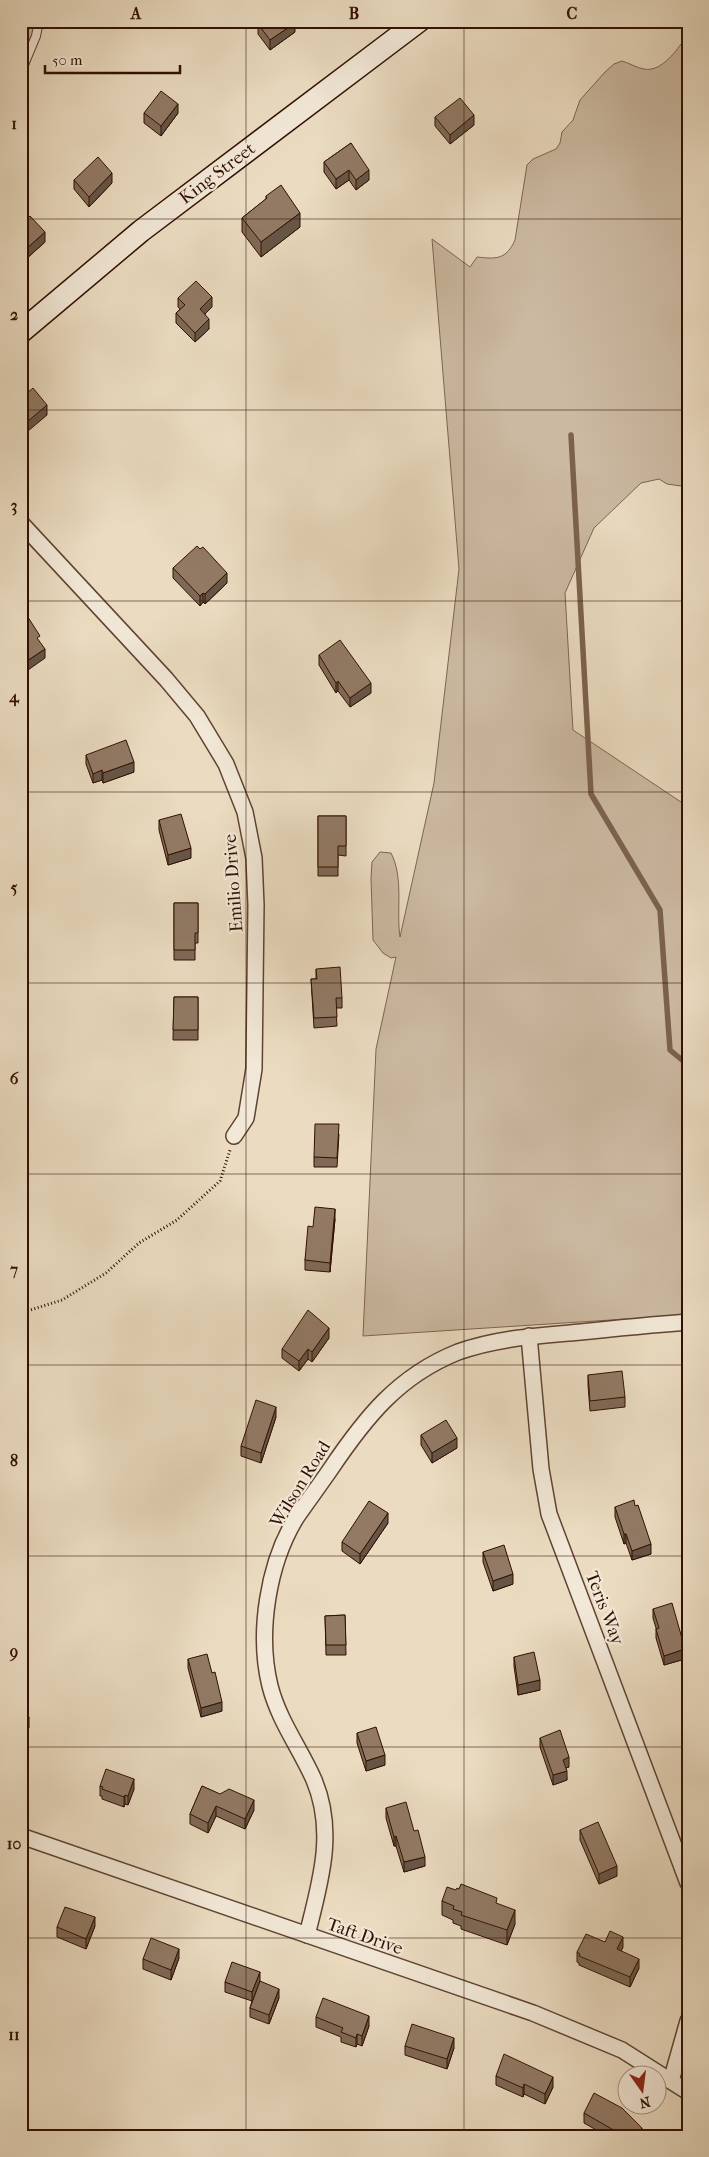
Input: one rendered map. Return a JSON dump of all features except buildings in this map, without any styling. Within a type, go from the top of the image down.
[{"type":"main road","name":"King Street","points":[[21,332],[141,231],[419,21]]},
{"type":"street","name":"Emilio Drive","points":[[21,523],[197,716],[226,764],[245,812],[254,858],[256,905],[254,1068],[246,1118],[234,1136]]},
{"type":"street","name":"Wilson Road","points":[[307,1936],[326,1852],[322,1802],[314,1779],[279,1713],[270,1685],[266,1650],[266,1609],[270,1585],[295,1520],[349,1441],[386,1398],[421,1372],[460,1352],[481,1345],[529,1336],[688,1322]]},
{"type":"street","name":"Teris Way","points":[[529,1336],[541,1468],[549,1514],[688,1883]]},
{"type":"street","name":"Taft Drive","points":[[21,1836],[577,2030],[622,2050],[688,2092]]},
{"type":"street","points":[[671,2081],[688,2021]]},
{"type":"lane","points":[[21,72],[36,36],[39,21]]},
{"type":"path","points":[[21,1313],[62,1300],[106,1273],[139,1243],[177,1220],[220,1181],[234,1136]]},
{"type":"shaded area","points":[[21,21],[45,21],[21,85]]},
{"type":"shaded area","points":[[688,33],[688,487],[667,484],[659,479],[641,483],[594,528],[565,593],[573,730],[684,804],[688,804],[688,1315],[363,1336],[376,1049],[396,957],[391,958],[383,953],[373,940],[372,862],[380,852],[391,853],[395,863],[399,884],[400,937],[434,783],[459,569],[432,239],[470,267],[477,257],[495,258],[504,255],[512,247],[515,240],[527,165],[533,159],[556,149],[560,143],[562,132],[573,120],[580,100],[614,64],[622,61],[639,68],[651,69],[664,63],[675,52]]},
{"type":"waterway","points":[[571,435],[591,794],[660,910],[670,1050],[688,1065]]}]
